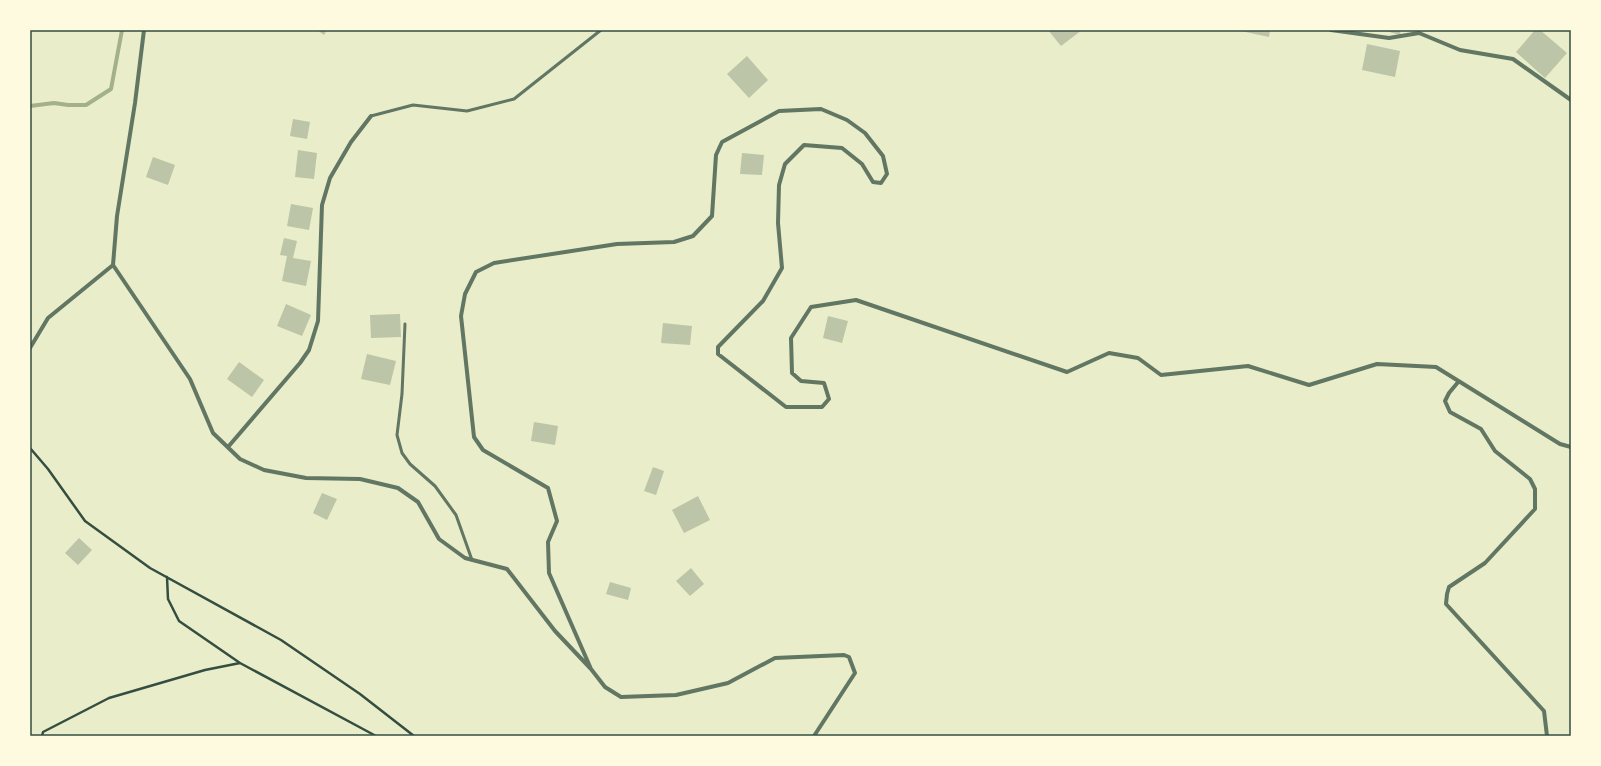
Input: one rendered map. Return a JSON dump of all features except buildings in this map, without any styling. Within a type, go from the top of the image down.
[{"type":"street","points":[[144,30],[135,103],[117,216],[113,265],[190,379],[213,433],[240,459],[264,470],[306,478],[360,479],[398,488],[418,502],[439,539],[465,558],[507,569],[555,631],[605,686],[621,697],[676,695],[728,683],[775,658],[844,655],[849,657],[855,673],[814,736]]},
{"type":"street","points":[[1331,30],[1389,38],[1419,34],[1460,50],[1513,59],[1571,100]]},
{"type":"street","points":[[591,669],[549,573],[548,542],[556,521],[548,488],[483,450],[474,437],[461,316],[465,294],[476,272],[494,263],[617,244],[674,242],[693,236],[712,216],[716,155],[722,142],[779,111],[820,109],[847,120],[865,133],[882,156],[887,174],[881,183],[873,182],[862,164],[842,148],[804,146],[785,164],[779,185],[778,223],[782,268],[763,301],[718,347],[718,354],[786,408],[822,407],[829,399],[824,383],[801,381],[792,373],[791,338],[812,307],[856,300],[1067,372],[1109,353],[1138,358],[1161,375],[1248,366],[1309,385],[1377,364],[1436,367],[1560,444],[1571,447]]},
{"type":"street","points":[[228,447],[310,350],[318,321],[322,205],[330,178],[351,142],[371,116]]},
{"type":"street","points":[[30,348],[48,318],[113,265]]},
{"type":"street","points":[[1459,382],[1449,393],[1446,401],[1450,412],[1481,429],[1495,451],[1530,479],[1535,489],[1535,509],[1485,562],[1449,587],[1446,604],[1544,711],[1547,736]]},
{"type":"lane","points":[[371,116],[413,105],[467,112],[514,99],[601,30]]},
{"type":"lane","points":[[405,324],[402,394],[397,435],[402,453],[410,464],[435,486],[456,515],[472,560]]},
{"type":"path","points":[[30,448],[48,469],[85,521],[150,568],[281,640],[360,694],[414,736]]},
{"type":"path","points":[[168,578],[168,599],[179,621],[240,664],[376,736]]},
{"type":"path","points":[[42,736],[43,732],[109,698],[205,670],[240,664]]},
{"type":"waterway","points":[[30,106],[54,103],[86,105],[111,89],[122,30]]}]
